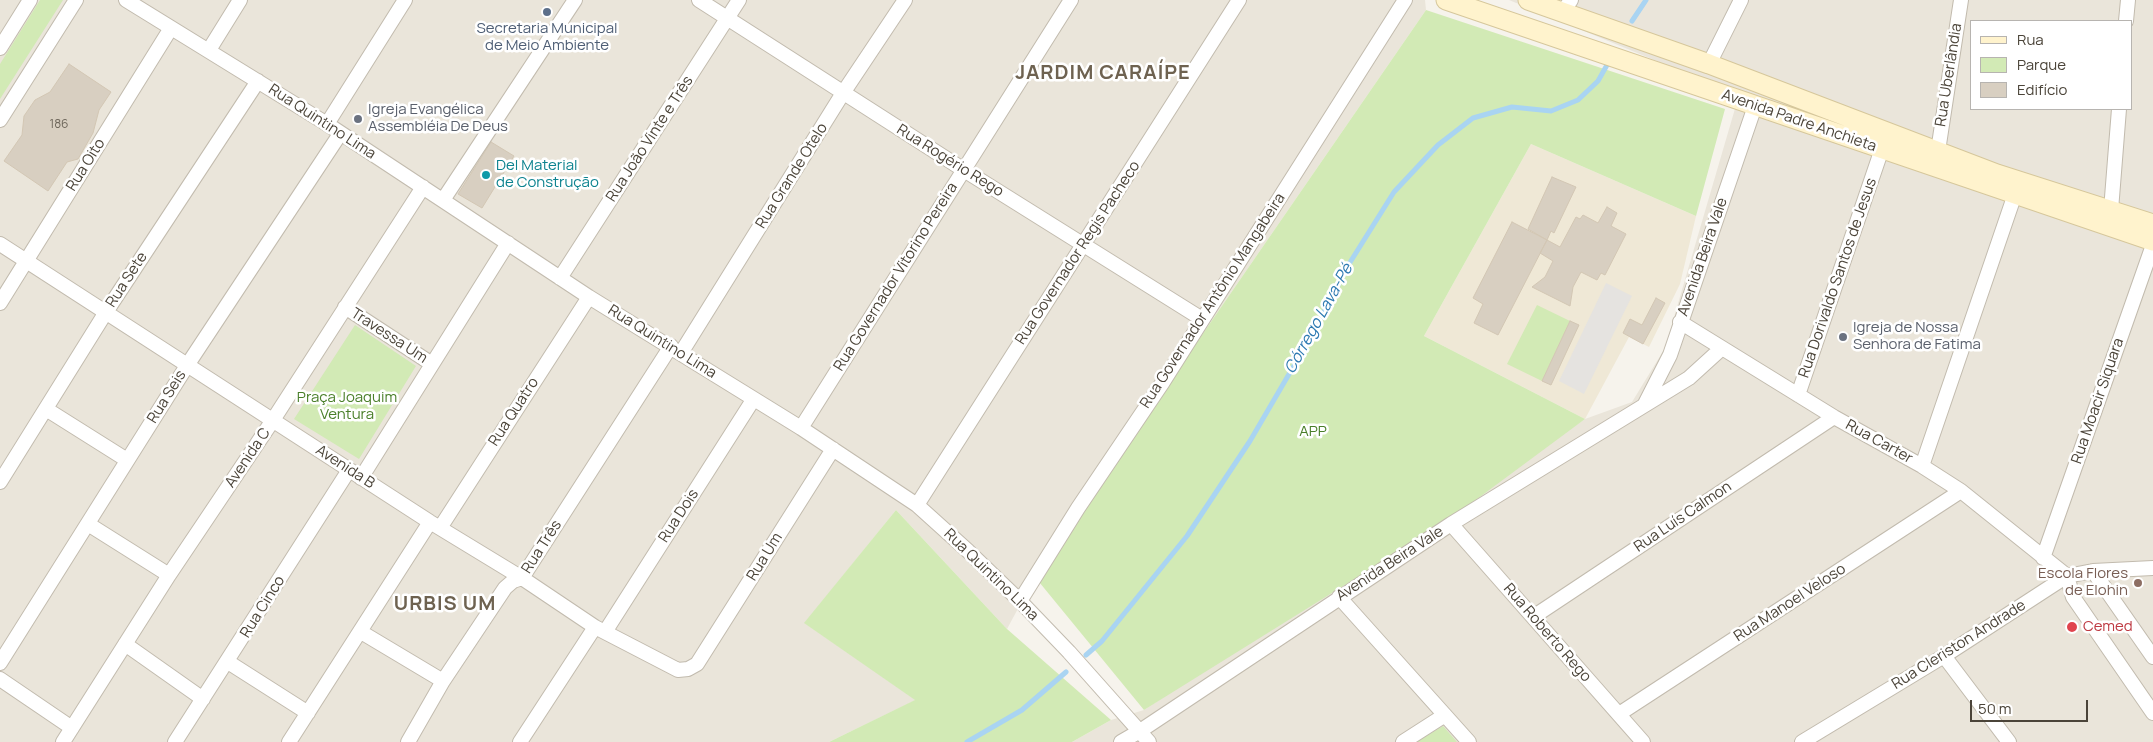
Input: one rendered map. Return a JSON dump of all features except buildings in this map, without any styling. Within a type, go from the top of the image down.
[{"type":"street","points":[[0,48],[30,0]]},
{"type":"street","points":[[0,120],[76,0]]},
{"type":"street","name":"Rua Quintino Lima","points":[[126,0],[327,124],[589,297],[801,428],[917,505],[1020,602],[1145,737]]},
{"type":"street","points":[[208,50],[240,0]]},
{"type":"street","points":[[327,124],[405,0]]},
{"type":"street","points":[[443,200],[575,0]]},
{"type":"street","name":"Rua Rogério Rego","points":[[699,0],[964,170],[1202,319]]},
{"type":"street","name":"Rua João Vinte e Três","points":[[560,278],[739,0]]},
{"type":"street","name":"Rua Grande Otelo","points":[[676,349],[904,0]]},
{"type":"street","name":"Rua Governador Vitorino Pereira","points":[[801,428],[1071,0]]},
{"type":"street","name":"Rua Governador Regis Pacheco","points":[[917,505],[1239,0]]},
{"type":"street","name":"Rua Governador Antônio Mangabeira","points":[[1020,602],[1078,508],[1163,382],[1405,0]]},
{"type":"street","name":"Avenida Padre Anchieta","points":[[1446,0],[2153,241]]},
{"type":"street","name":"Avenida Padre Anchieta","points":[[1528,0],[1567,7],[1709,64],[1997,174],[2153,224]]},
{"type":"street","points":[[1709,64],[1741,0]]},
{"type":"street","name":"Rua Uberlândia","points":[[1938,151],[1961,0]]},
{"type":"street","points":[[2126,20],[2128,0]]},
{"type":"street","name":"Rua Oito","points":[[0,303],[171,28]]},
{"type":"street","name":"Rua Sete","points":[[0,482],[4,466],[46,409],[106,312],[258,81]]},
{"type":"street","name":"Avenida Beira Vale","points":[[1645,405],[1665,367],[1755,106]]},
{"type":"street","points":[[2111,210],[2119,110]]},
{"type":"street","name":"Rua Dorivaldo Santos de Jesus","points":[[1798,395],[1888,132]]},
{"type":"street","name":"Rua Seis","points":[[0,663],[188,364],[340,134]]},
{"type":"street","name":"Avenida C","points":[[63,742],[169,575],[273,420],[423,187]]},
{"type":"street","points":[[1922,466],[2015,194]]},
{"type":"street","name":"Avenida B","points":[[0,244],[188,364],[355,474],[522,578],[600,630],[678,670],[688,669],[697,664]]},
{"type":"street","name":"Rua Cinco","points":[[175,742],[355,474],[432,364],[508,244]]},
{"type":"street","name":"Rua Moacir Siquara","points":[[2044,558],[2153,245]]},
{"type":"street","name":"Rua Quatro","points":[[289,742],[361,632],[589,297]]},
{"type":"street","name":"Travessa Um","points":[[345,307],[432,364]]},
{"type":"street","name":"Rua Carter","points":[[1680,322],[1834,417],[1922,466],[1961,491],[2067,576]]},
{"type":"street","name":"Avenida Beira Vale","points":[[1121,742],[1145,737],[1339,597],[1451,524],[1689,378],[1722,348]]},
{"type":"street","name":"Rua Três","points":[[408,742],[443,681],[505,588],[522,578],[676,349]]},
{"type":"street","name":"Rua Dois","points":[[520,742],[600,630],[753,400]]},
{"type":"street","points":[[46,409],[127,460]]},
{"type":"street","name":"Rua Luís Calmon","points":[[1533,617],[1834,417]]},
{"type":"street","name":"Rua Um","points":[[697,664],[833,450]]},
{"type":"street","name":"Rua Manoel Veloso","points":[[1619,714],[1961,491]]},
{"type":"street","points":[[88,524],[169,575]]},
{"type":"street","name":"Rua Roberto Rego","points":[[1451,524],[1643,742]]},
{"type":"street","name":"Rua Cleriston Andrade","points":[[1802,742],[1819,738],[2067,576],[2093,571],[2153,568]]},
{"type":"street","points":[[2093,571],[2153,657]]},
{"type":"street","points":[[2067,576],[2072,597],[2153,713]]},
{"type":"street","points":[[1339,597],[1469,742]]},
{"type":"street","points":[[361,632],[443,681]]},
{"type":"street","points":[[126,644],[203,698]]},
{"type":"street","points":[[1944,656],[2009,742]]},
{"type":"street","points":[[228,662],[308,713]]},
{"type":"street","points":[[0,679],[72,728]]},
{"type":"street","points":[[1403,742],[1445,715]]},
{"type":"shaded area","points":[[0,0],[1425,0],[1426,10],[1035,577],[1007,629],[896,510],[805,623],[916,700],[829,742],[0,742]]},
{"type":"shaded area","points":[[1509,0],[2153,0],[2153,742],[1072,742],[1111,720],[1144,710],[1585,419],[1632,402],[1665,348],[1739,95]]},
{"type":"shaded area","points":[[1531,144],[1696,216],[1680,284],[1649,347],[1629,337],[1585,419],[1424,336]]},
{"type":"shaded area","points":[[1606,283],[1632,296],[1584,394],[1559,381]]},
{"type":"green space","points":[[40,0],[63,0],[0,99],[0,64]]},
{"type":"green space","name":"APP","points":[[1426,10],[1725,109],[1696,216],[1531,144],[1424,336],[1585,419],[1446,522],[1144,710],[1035,577]]},
{"type":"green space","points":[[1537,305],[1570,321],[1542,381],[1507,364]]},
{"type":"green space","name":"Praça Joaquim Ventura","points":[[355,325],[416,366],[359,459],[294,419]]},
{"type":"green space","points":[[896,510],[1007,629],[1111,720],[1072,742],[829,742],[915,700],[804,623]]},
{"type":"green space","points":[[1443,726],[1457,742],[1416,742]]},
{"type":"waterway","name":"Córrego Lava-Pé","points":[[1632,21],[1646,0]]},
{"type":"waterway","name":"Córrego Lava-Pé","points":[[1086,655],[1102,641],[1187,536],[1250,441],[1313,333],[1349,264],[1394,192],[1438,145],[1473,118],[1512,107],[1551,111],[1578,100],[1598,81],[1607,65]]},
{"type":"waterway","name":"Córrego Lava-Pé","points":[[967,742],[1022,710],[1066,672]]},
{"type":"place","name":"Secretaria Municipal de Meio Ambiente","points":[[547,12]]},
{"type":"place","name":"Igreja Evangélica Assembléia De Deus","points":[[358,119]]},
{"type":"place","name":"Del Material de Construção","points":[[486,175]]},
{"type":"place","name":"Igreja de Nossa Senhora de Fatima","points":[[1843,337]]},
{"type":"place","name":"Escola Flores de Elohin","points":[[2138,583]]},
{"type":"place","name":"Cemed","points":[[2072,627]]},
{"type":"district","name":"JARDIM CARAÍPE","points":[[1103,73]]},
{"type":"district","name":"URBIS UM","points":[[445,604]]}]
